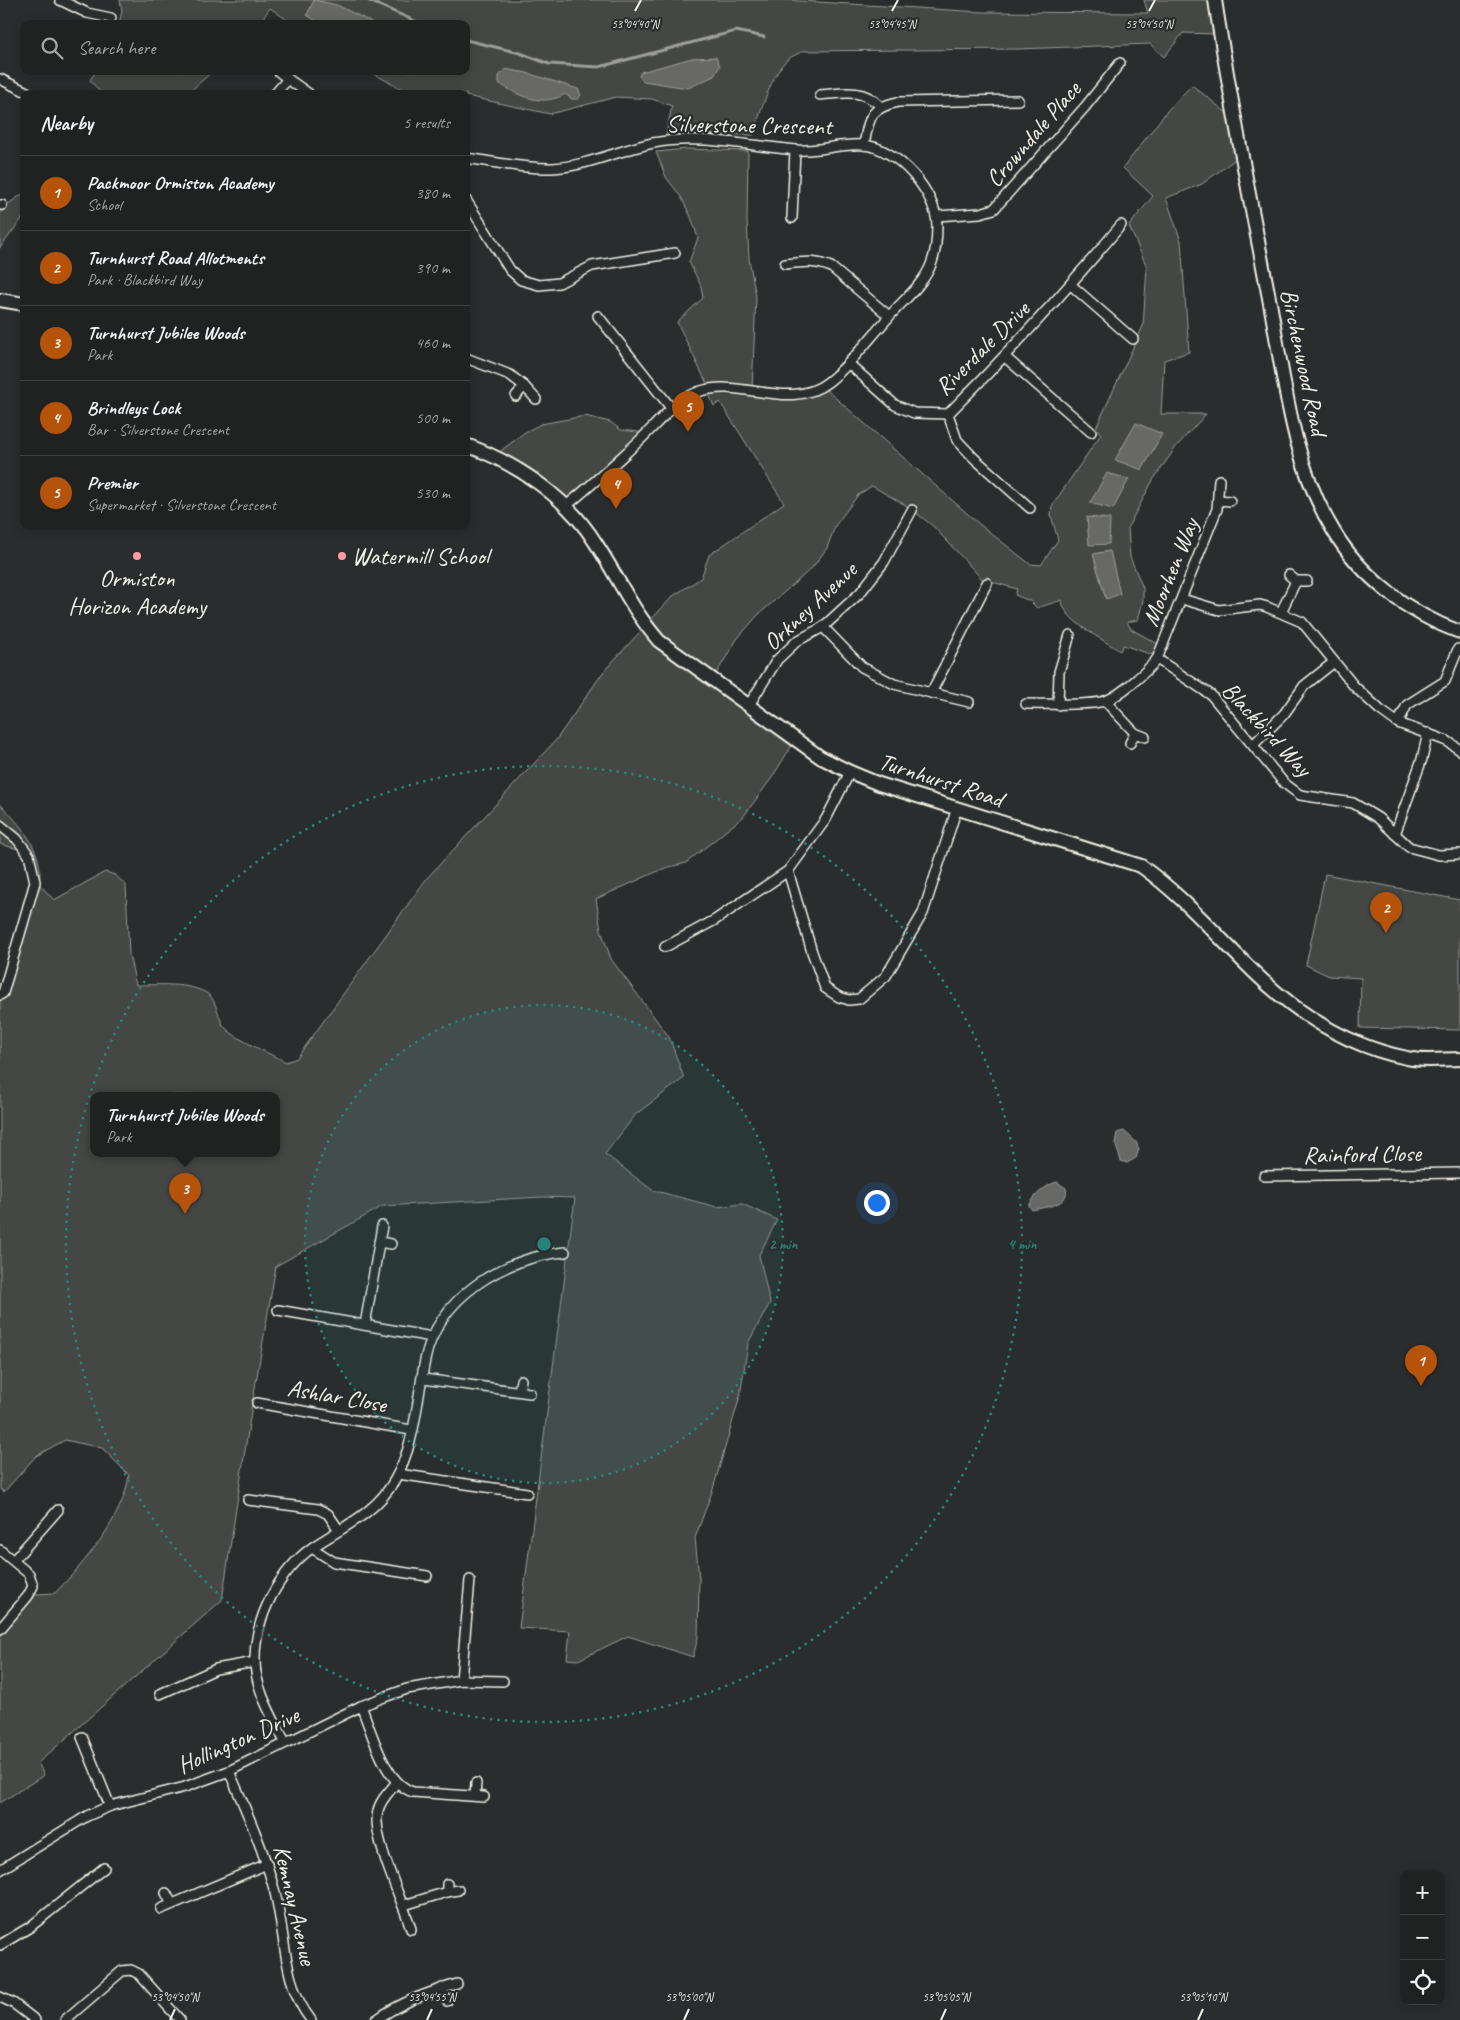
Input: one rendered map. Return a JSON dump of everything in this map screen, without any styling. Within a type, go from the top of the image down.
[{"type":"street","points":[[60,0],[87,13],[111,18]]},
{"type":"street","name":"Birchenwood Road","points":[[1215,0],[1294,430],[1317,501],[1350,557],[1393,597],[1460,632]]},
{"type":"street","name":"Crowndale Place","points":[[937,216],[980,213],[994,209],[1085,107],[1120,63]]},
{"type":"street","points":[[283,75],[303,90]]},
{"type":"street","points":[[0,79],[23,90]]},
{"type":"street","points":[[278,90],[288,79]]},
{"type":"street","points":[[820,95],[854,92],[872,98],[880,106]]},
{"type":"street","points":[[864,144],[870,117],[880,106],[898,102],[1018,100]]},
{"type":"street","name":"Silverstone Crescent","points":[[470,159],[519,166],[553,168],[592,162],[654,143],[694,140],[795,150],[864,144],[883,152],[908,168],[928,194],[937,216],[935,252],[930,267],[922,281],[889,316],[849,364],[826,384],[806,393],[778,395],[712,389],[690,396],[671,408],[610,468],[566,506]]},
{"type":"street","points":[[792,218],[795,150]]},
{"type":"street","points":[[470,207],[491,243],[510,270],[521,280],[538,284],[559,283],[592,266],[675,253]]},
{"type":"street","name":"Riverdale Drive","points":[[849,364],[895,405],[914,413],[948,414],[1005,357],[1071,285],[1121,225]]},
{"type":"street","points":[[785,264],[809,261],[821,262],[831,267],[889,316]]},
{"type":"street","points":[[1071,285],[1133,339]]},
{"type":"street","points":[[0,300],[20,303]]},
{"type":"street","points":[[598,316],[671,408]]},
{"type":"street","points":[[1005,357],[1091,432]]},
{"type":"street","points":[[470,360],[510,376],[524,386],[536,399]]},
{"type":"street","points":[[516,396],[524,386]]},
{"type":"street","points":[[948,414],[957,440],[974,458],[1030,508]]},
{"type":"street","name":"Turnhurst Road","points":[[470,447],[501,461],[525,475],[566,506],[594,540],[638,617],[659,641],[820,757],[850,772],[1141,866],[1167,884],[1264,980],[1308,1017],[1355,1044],[1409,1059],[1460,1059]]},
{"type":"street","name":"Moorhen Way","points":[[1157,659],[1217,509],[1219,480]]},
{"type":"street","name":"Moorhen Way","points":[[1218,500],[1230,501]]},
{"type":"street","name":"Orkney Avenue","points":[[749,705],[777,660],[798,640],[823,627],[860,593],[884,562],[912,510]]},
{"type":"street","points":[[1281,612],[1293,578],[1307,581]]},
{"type":"street","points":[[931,693],[988,583]]},
{"type":"street","points":[[1182,598],[1219,610],[1260,605],[1302,622],[1354,686],[1398,723],[1447,741],[1460,749]]},
{"type":"street","points":[[823,627],[862,667],[894,684],[969,702]]},
{"type":"street","points":[[1058,705],[1059,672],[1070,635]]},
{"type":"street","points":[[1398,723],[1407,705],[1445,681],[1458,649]]},
{"type":"street","points":[[1026,704],[1058,705],[1105,701],[1146,671],[1157,659]]},
{"type":"street","name":"Blackbird Way","points":[[1157,659],[1211,695],[1284,783],[1300,795],[1353,803],[1378,818],[1409,847],[1430,854],[1460,854]]},
{"type":"street","points":[[1253,745],[1284,714],[1304,686],[1334,662]]},
{"type":"street","points":[[1105,701],[1135,733],[1145,736]]},
{"type":"street","points":[[1130,743],[1135,733]]},
{"type":"street","points":[[1395,834],[1422,759],[1428,734]]},
{"type":"street","points":[[665,947],[714,920],[788,871],[826,819],[850,772]]},
{"type":"street","points":[[788,871],[812,952],[825,988],[839,998],[859,999],[886,976],[923,914],[957,808]]},
{"type":"street","points":[[0,825],[17,839],[29,855],[35,882],[3,993],[0,996]]},
{"type":"street","name":"Rainford Close","points":[[1264,1176],[1460,1173]]},
{"type":"street","points":[[365,1325],[382,1226]]},
{"type":"street","points":[[379,1242],[391,1244]]},
{"type":"street","points":[[285,1742],[261,1689],[255,1662],[260,1623],[275,1590],[288,1571],[312,1548],[378,1504],[398,1474],[411,1430],[425,1360],[432,1337],[463,1295],[480,1282],[525,1259],[565,1252]]},
{"type":"street","points":[[278,1310],[432,1337]]},
{"type":"street","points":[[422,1379],[530,1393]]},
{"type":"street","points":[[519,1392],[521,1380]]},
{"type":"street","name":"Ashlar Close","points":[[256,1403],[411,1430]]},
{"type":"street","points":[[398,1474],[527,1493]]},
{"type":"street","points":[[248,1500],[267,1508],[318,1509],[328,1514],[339,1530]]},
{"type":"street","points":[[14,1560],[58,1510]]},
{"type":"street","points":[[312,1548],[334,1562],[408,1577],[427,1576]]},
{"type":"street","points":[[0,1550],[29,1574],[34,1586],[0,1629]]},
{"type":"street","points":[[461,1680],[470,1580]]},
{"type":"street","points":[[160,1694],[216,1669],[255,1662]]},
{"type":"street","name":"Hollington Drive","points":[[0,1870],[66,1827],[110,1806],[185,1787],[229,1771],[361,1706],[407,1689],[461,1680],[504,1681]]},
{"type":"street","points":[[361,1706],[386,1767],[403,1789],[413,1792],[479,1796],[476,1783]]},
{"type":"street","points":[[82,1737],[110,1806]]},
{"type":"street","name":"Kemnay Avenue","points":[[229,1771],[267,1864],[284,1933],[288,1971],[305,2012],[312,2020]]},
{"type":"street","points":[[397,1782],[377,1811],[377,1826],[380,1842],[411,1929]]},
{"type":"street","points":[[161,1909],[267,1864]]},
{"type":"street","points":[[0,1946],[30,1928],[104,1868]]},
{"type":"street","points":[[404,1905],[447,1888],[458,1890]]},
{"type":"street","points":[[166,1893],[172,1904]]},
{"type":"street","points":[[65,2020],[122,1971],[131,1970],[139,1974],[180,2020]]},
{"type":"street","points":[[376,2020],[396,2006],[457,1984]]},
{"type":"street","points":[[442,1988],[447,2001]]},
{"type":"street","points":[[0,1997],[13,2003],[35,2020]]},
{"type":"shaded area","points":[[120,0],[784,0],[982,12],[1148,13],[1144,0],[1208,0],[1215,34],[1183,33],[1164,57],[1150,44],[1018,49],[803,51],[788,59],[782,65],[772,83],[754,135],[666,134],[672,106],[652,99],[616,97],[550,114],[470,97],[470,90],[404,90],[376,75],[470,75],[470,20],[287,20],[270,8],[262,20],[120,20],[122,11]]},
{"type":"shaded area","points":[[314,0],[337,5],[367,20],[315,20],[307,15]]},
{"type":"shaded area","points":[[716,57],[720,66],[714,76],[688,88],[643,81],[639,76],[641,72],[692,58]]},
{"type":"shaded area","points":[[505,69],[527,73],[578,89],[581,95],[578,99],[572,99],[565,94],[548,100],[531,99],[499,83],[499,76]]},
{"type":"shaded area","points":[[93,75],[208,75],[192,90],[98,90],[90,80]]},
{"type":"shaded area","points":[[1192,85],[1228,114],[1237,158],[1202,184],[1166,198],[1181,241],[1189,352],[1164,360],[1161,414],[1206,414],[1176,447],[1153,480],[1128,527],[1130,557],[1143,588],[1143,600],[1138,620],[1127,622],[1131,629],[1158,644],[1153,655],[1123,645],[1120,651],[1076,622],[1064,608],[1062,600],[1037,608],[1030,601],[1015,595],[1017,589],[982,579],[933,526],[907,506],[872,486],[858,495],[835,526],[827,548],[812,568],[758,615],[737,639],[713,679],[796,739],[771,779],[743,817],[686,863],[665,868],[596,899],[601,930],[611,959],[669,1037],[684,1078],[636,1114],[605,1154],[652,1190],[717,1207],[742,1204],[777,1220],[759,1255],[770,1303],[748,1343],[740,1396],[713,1489],[695,1538],[699,1578],[698,1637],[693,1657],[628,1636],[578,1660],[567,1659],[570,1631],[519,1628],[575,1198],[542,1197],[383,1206],[276,1266],[252,1405],[222,1600],[38,1763],[44,1775],[0,1803],[0,1637],[37,1594],[55,1593],[90,1554],[119,1508],[129,1475],[102,1448],[65,1440],[36,1456],[4,1492],[0,1489],[0,995],[35,882],[29,855],[18,849],[0,844],[0,804],[30,840],[38,861],[40,872],[39,884],[54,900],[105,872],[115,875],[126,885],[129,955],[136,985],[173,985],[200,990],[211,997],[223,1025],[235,1035],[286,1062],[297,1058],[427,878],[556,740],[604,671],[673,596],[701,578],[709,555],[784,503],[720,402],[714,406],[707,390],[710,390],[677,322],[703,298],[701,286],[689,262],[698,238],[691,217],[681,197],[666,177],[656,152],[687,149],[748,151],[747,220],[749,259],[756,297],[752,391],[778,395],[822,386],[978,523],[1030,564],[1041,565],[1058,540],[1051,515],[1052,506],[1101,434],[1096,428],[1143,326],[1147,267],[1129,226],[1153,196],[1123,168],[1167,111]],"holes":[[[1110,551],[1106,599],[1093,554]]]},
{"type":"shaded area","points":[[20,196],[20,221],[0,248],[0,212],[7,209],[8,204]]},
{"type":"shaded area","points":[[585,416],[610,422],[621,430],[646,433],[566,506],[493,457],[525,432],[541,424]]},
{"type":"shaded area","points":[[1136,423],[1162,434],[1142,470],[1115,460]]},
{"type":"shaded area","points":[[1107,473],[1129,479],[1113,509],[1090,503]]},
{"type":"shaded area","points":[[1087,517],[1110,519],[1109,544],[1089,545]]},
{"type":"shaded area","points":[[1110,551],[1120,594],[1106,599],[1093,554]]},
{"type":"shaded area","points":[[1325,874],[1460,900],[1460,1030],[1360,1028],[1361,978],[1329,976],[1306,965]]},
{"type":"shaded area","points":[[1124,1131],[1136,1142],[1139,1149],[1136,1158],[1127,1163],[1121,1161],[1115,1143],[1117,1133]]},
{"type":"shaded area","points":[[1057,1182],[1066,1188],[1064,1199],[1055,1205],[1032,1210],[1029,1206],[1037,1195],[1049,1185]]},
{"type":"waterway","points":[[367,0],[413,20]]},
{"type":"waterway","points":[[470,41],[520,53],[549,64],[599,67],[736,31],[764,37]]},
{"type":"place","name":"Premier","points":[[688,432]]},
{"type":"place","name":"Brindleys Lock","points":[[616,509]]},
{"type":"place","name":"Ormiston Horizon Academy","points":[[137,556]]},
{"type":"place","name":"Watermill School","points":[[342,556]]},
{"type":"place","name":"Turnhurst Road Allotments","points":[[1386,933]]},
{"type":"place","name":"Turnhurst Jubilee Woods","points":[[185,1214]]},
{"type":"place","name":"Packmoor Ormiston Academy","points":[[1421,1386]]}]
